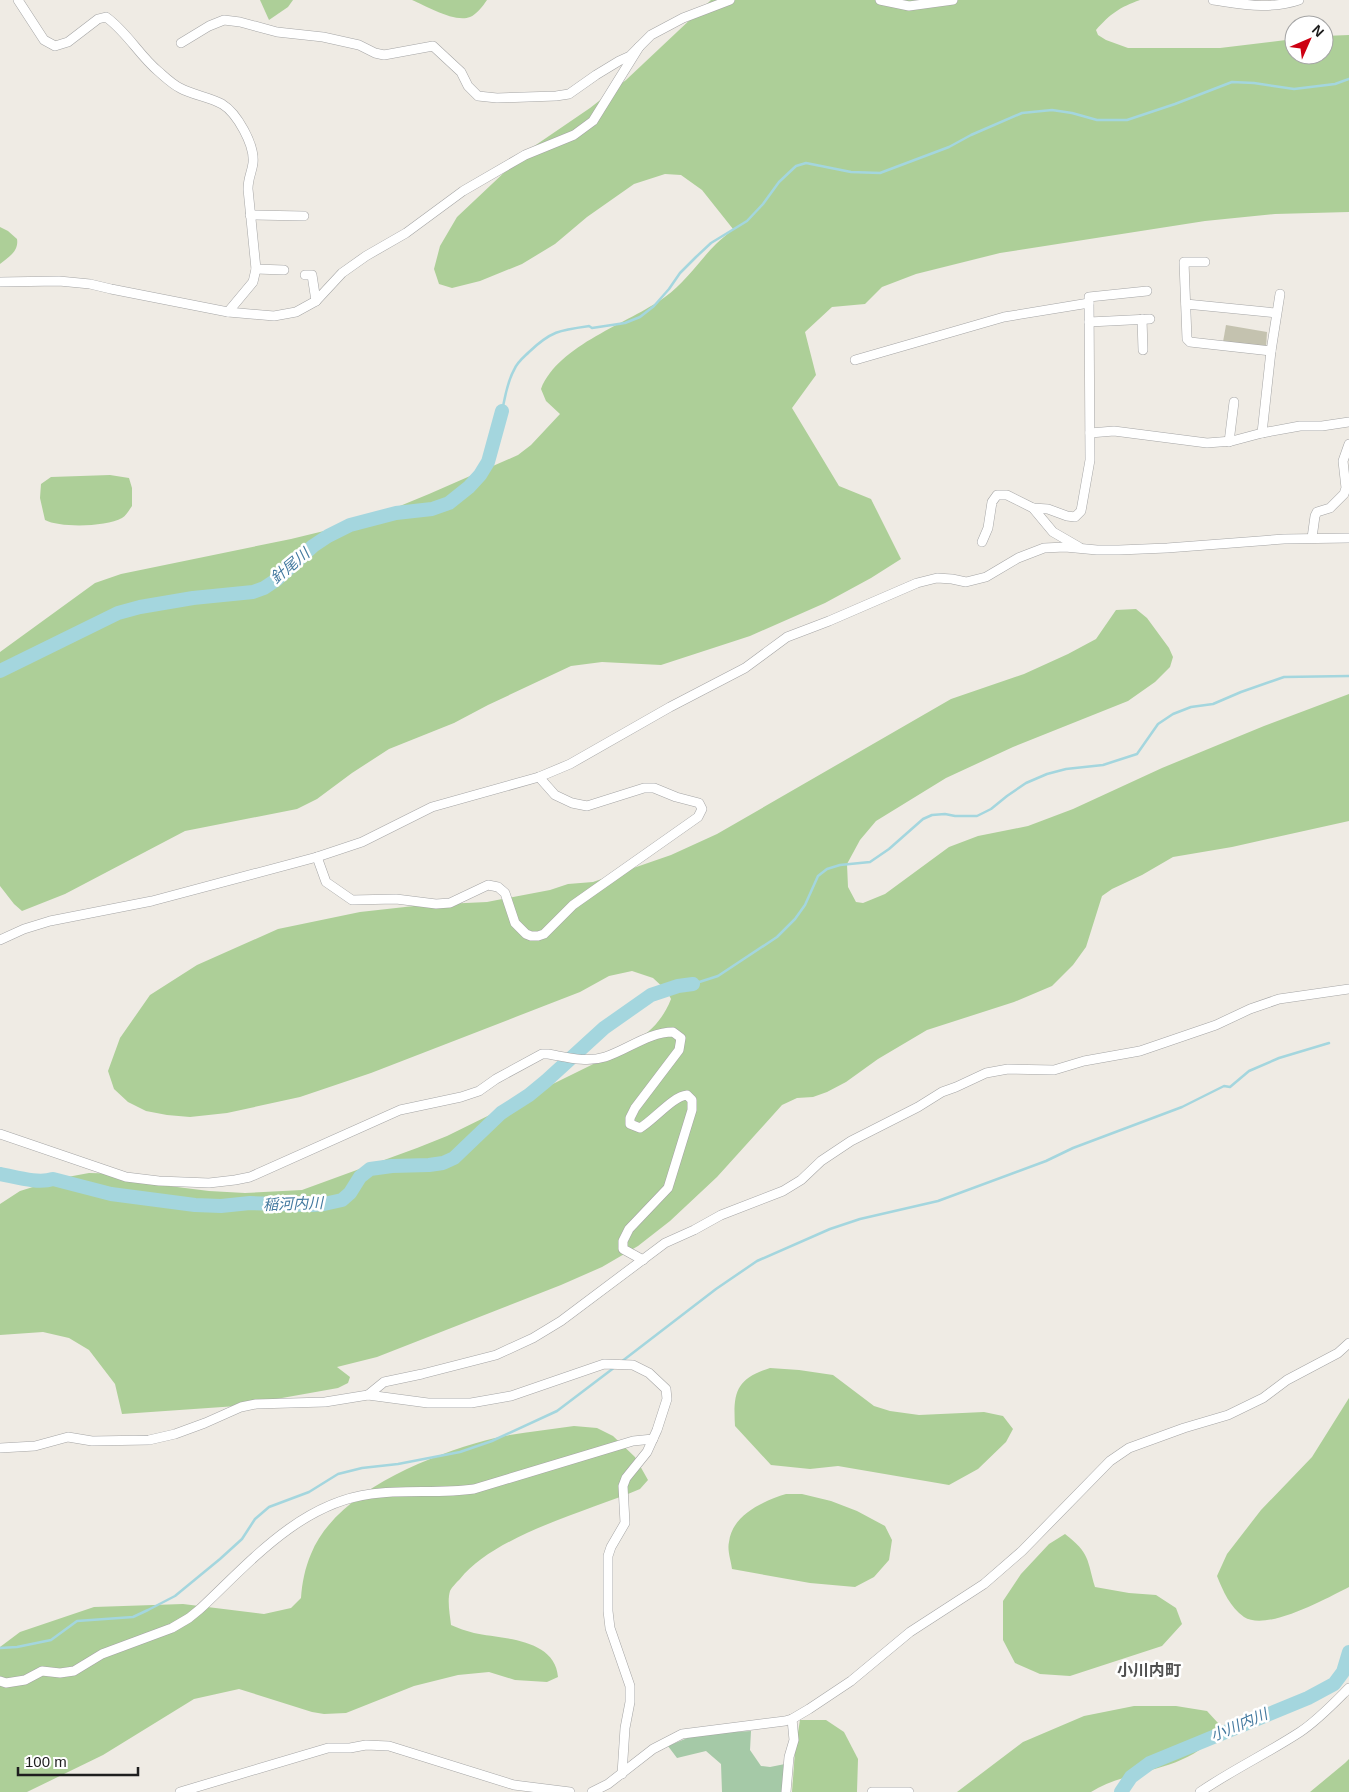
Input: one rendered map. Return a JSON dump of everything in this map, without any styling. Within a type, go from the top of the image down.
[{"type":"street","points":[[18,0],[44,40],[55,46],[68,42],[98,19],[106,17],[117,25],[148,62],[179,87],[223,104],[238,119],[248,138],[252,151],[253,163],[248,177],[248,189],[256,269],[253,282],[228,312]]},
{"type":"street","points":[[181,43],[209,26],[224,20],[240,22],[277,32],[323,37],[359,45],[384,55],[433,46],[462,72],[468,86],[478,96],[497,98],[556,96],[569,94],[596,75],[630,56],[651,34],[683,18],[730,0]]},
{"type":"street","points":[[880,0],[910,6],[953,0]]},
{"type":"street","points":[[1213,0],[1270,6],[1299,0]]},
{"type":"street","points":[[0,282],[59,281],[90,284],[228,312],[274,316],[296,312],[316,301],[342,273],[366,256],[406,233],[463,191],[525,155],[574,135],[593,121],[639,47]]},
{"type":"street","points":[[250,215],[304,216]]},
{"type":"street","points":[[1205,262],[1184,262],[1187,339],[1190,342],[1271,352]]},
{"type":"street","points":[[256,269],[284,270]]},
{"type":"street","points":[[305,275],[312,275],[316,301]]},
{"type":"street","points":[[1033,508],[1048,508],[1067,516],[1075,517],[1081,511],[1090,460],[1089,297],[1147,291]]},
{"type":"street","points":[[1262,433],[1276,313],[1280,294]]},
{"type":"street","points":[[855,360],[1004,316],[1089,303]]},
{"type":"street","points":[[1186,304],[1276,313]]},
{"type":"street","points":[[1088,322],[1146,319],[1143,350]]},
{"type":"street","points":[[1229,442],[1234,402]]},
{"type":"street","points":[[1090,433],[1114,431],[1207,443],[1229,442],[1262,433],[1300,426],[1322,426],[1349,422]]},
{"type":"street","points":[[1312,538],[1317,512],[1330,508],[1344,494],[1346,488],[1343,461],[1349,444]]},
{"type":"street","points":[[982,542],[988,528],[992,502],[997,495],[1007,494],[1033,508],[1053,532],[1082,549]]},
{"type":"street","points":[[0,940],[24,929],[50,921],[152,901],[317,857],[362,842],[432,807],[538,777],[570,764],[670,707],[745,668],[787,637],[829,621],[917,582],[936,578],[952,578],[966,582],[986,577],[1018,558],[1044,548],[1065,547],[1097,550],[1167,548],[1312,538],[1349,538]]},
{"type":"street","points":[[317,857],[326,882],[352,900],[396,899],[443,904],[450,903],[488,885],[498,886],[504,893],[515,923],[526,934],[538,936],[544,934],[573,905],[698,817],[702,809],[699,803],[676,797],[654,788],[644,788],[587,806],[555,795],[538,777]]},
{"type":"street","points":[[368,1396],[384,1382],[496,1355],[533,1338],[561,1321],[665,1243],[721,1215],[783,1191],[800,1180],[821,1161],[851,1141],[918,1107],[942,1092],[986,1073],[1008,1068],[1054,1070],[1084,1061],[1140,1051],[1216,1025],[1250,1009],[1279,999],[1349,989]]},
{"type":"street","points":[[0,1134],[126,1177],[158,1181],[209,1183],[234,1180],[250,1176],[400,1110],[461,1097],[479,1091],[496,1079],[542,1054],[585,1060],[603,1058],[667,1032],[673,1032],[681,1038],[679,1050],[635,1108],[630,1118],[630,1124],[640,1128],[680,1096],[688,1095],[692,1100],[692,1110],[668,1188],[629,1229],[623,1241],[623,1249],[643,1260]]},
{"type":"street","points":[[592,1792],[608,1784],[653,1749],[682,1734],[756,1726],[792,1719],[851,1681],[910,1632],[984,1584],[1022,1551],[1110,1461],[1129,1448],[1184,1428],[1228,1415],[1263,1398],[1287,1380],[1338,1353],[1349,1343]]},
{"type":"street","points":[[0,1448],[35,1446],[68,1437],[92,1441],[149,1440],[205,1424],[241,1407],[256,1404],[325,1402],[368,1396],[428,1403],[471,1403],[511,1396],[604,1364],[633,1365],[649,1373],[666,1389],[667,1399],[653,1439],[644,1457],[626,1478],[622,1486],[625,1523],[608,1556],[608,1611],[610,1628],[630,1686],[622,1774]]},
{"type":"street","points":[[0,1682],[25,1680],[42,1671],[60,1673],[74,1671],[102,1654],[172,1628],[190,1618],[271,1543],[300,1521],[334,1503],[370,1494],[399,1491],[474,1489],[633,1441],[653,1439]]},
{"type":"street","points":[[1200,1792],[1224,1775],[1301,1731],[1324,1713],[1349,1688]]},
{"type":"street","points":[[786,1792],[789,1757],[794,1740],[792,1719]]},
{"type":"street","points":[[180,1792],[328,1748],[350,1748],[366,1744],[389,1746],[514,1785],[570,1792]]},
{"type":"street","points":[[872,1792],[909,1792]]},
{"type":"shaded area","points":[[1226,325],[1267,332],[1266,348],[1223,342]]},
{"type":"green space","points":[[260,0],[293,0],[288,7],[269,20]]},
{"type":"green space","points":[[412,0],[487,0],[470,17],[457,18]]},
{"type":"green space","points":[[711,0],[1140,0],[1127,5],[1106,20],[1096,30],[1098,35],[1128,48],[1220,48],[1284,40],[1284,65],[1334,65],[1334,36],[1349,35],[1349,212],[1275,214],[1205,221],[1000,253],[916,274],[882,287],[865,304],[832,307],[805,332],[816,375],[792,408],[839,486],[871,499],[901,559],[825,603],[750,636],[661,665],[602,662],[571,666],[454,723],[389,749],[317,799],[297,809],[185,831],[65,894],[22,911],[0,886],[0,652],[95,583],[121,574],[291,539],[361,522],[518,455],[531,445],[560,414],[546,401],[541,389],[550,373],[563,359],[596,336],[665,297],[733,229],[702,190],[681,175],[665,174],[634,184],[587,217],[555,244],[522,264],[480,281],[452,288],[439,284],[434,269],[440,246],[457,217],[527,151],[590,108],[626,80]]},
{"type":"green space","points":[[0,227],[17,239],[17,243],[13,253],[0,264]]},
{"type":"green space","points":[[110,475],[129,478],[132,488],[132,506],[123,517],[115,521],[95,525],[61,524],[45,520],[40,498],[41,484],[51,477]]},
{"type":"green space","points":[[1136,609],[1147,618],[1169,648],[1173,657],[1170,667],[1155,682],[1128,701],[1013,747],[946,778],[876,821],[860,840],[847,864],[848,887],[856,902],[863,903],[885,894],[949,847],[978,836],[1028,826],[1073,809],[1162,768],[1264,726],[1349,694],[1349,821],[1232,847],[1173,857],[1142,875],[1112,889],[1102,896],[1086,947],[1073,965],[1052,986],[1014,1002],[927,1030],[878,1059],[846,1082],[827,1092],[813,1097],[797,1098],[782,1105],[717,1177],[670,1221],[638,1246],[602,1267],[561,1285],[377,1357],[337,1367],[350,1377],[348,1383],[338,1388],[237,1406],[122,1414],[115,1384],[89,1350],[69,1338],[43,1332],[0,1335],[0,1204],[20,1191],[62,1178],[89,1173],[130,1174],[169,1186],[209,1191],[245,1193],[302,1190],[447,1136],[630,1046],[654,1026],[671,999],[667,991],[653,978],[632,971],[609,976],[580,992],[371,1073],[300,1097],[227,1113],[190,1117],[146,1111],[128,1102],[114,1089],[108,1071],[120,1038],[150,995],[197,965],[278,929],[360,912],[423,905],[487,902],[550,890],[568,884],[593,882],[671,855],[717,834],[951,699],[1024,674],[1096,639],[1116,610]]},
{"type":"green space","points":[[770,1368],[833,1375],[874,1406],[890,1411],[919,1415],[984,1412],[1003,1416],[1013,1429],[1006,1442],[978,1469],[949,1485],[838,1466],[810,1469],[771,1465],[735,1426],[735,1404],[739,1388],[750,1377]]},
{"type":"green space","points":[[1349,1398],[1349,1587],[1297,1612],[1282,1617],[1254,1620],[1244,1617],[1231,1604],[1217,1576],[1227,1554],[1261,1510],[1312,1457]]},
{"type":"green space","points":[[574,1426],[597,1428],[613,1436],[635,1457],[648,1480],[640,1489],[544,1526],[496,1549],[476,1563],[456,1583],[450,1591],[449,1599],[451,1625],[474,1633],[512,1639],[537,1648],[548,1655],[555,1664],[558,1677],[547,1682],[515,1680],[489,1672],[458,1675],[414,1686],[346,1713],[324,1714],[239,1689],[194,1699],[103,1755],[27,1792],[0,1792],[0,1647],[20,1632],[94,1607],[183,1604],[264,1614],[291,1608],[301,1598],[307,1565],[324,1532],[342,1511],[364,1494],[390,1478],[417,1465],[471,1445],[505,1436]]},
{"type":"green space","points":[[786,1494],[802,1494],[831,1501],[857,1511],[885,1526],[892,1540],[889,1560],[874,1577],[855,1587],[810,1583],[732,1569],[729,1545],[731,1532],[736,1524],[750,1510]]},
{"type":"green space","points":[[1065,1534],[1083,1552],[1089,1563],[1095,1587],[1129,1593],[1156,1595],[1176,1608],[1182,1624],[1162,1646],[1070,1676],[1040,1674],[1015,1663],[1003,1640],[1003,1601],[1021,1574],[1049,1544]]},
{"type":"green space","points":[[1134,1706],[1176,1706],[1207,1711],[1218,1723],[1216,1732],[1201,1748],[1187,1757],[1172,1764],[1105,1784],[1091,1792],[957,1792],[1023,1742],[1084,1716]]},
{"type":"green space","points":[[800,1720],[826,1720],[844,1732],[858,1759],[857,1792],[792,1792],[795,1751]]},
{"type":"green space","points":[[751,1731],[750,1750],[761,1766],[770,1767],[785,1764],[782,1792],[722,1792],[721,1764],[706,1751],[677,1758],[668,1746],[697,1734]]},
{"type":"green space","points":[[1349,1759],[1349,1792],[1310,1792],[1345,1763]]},
{"type":"waterway","points":[[502,411],[508,385],[515,367],[537,345],[563,330],[625,323],[640,317],[654,306],[680,273],[711,243],[747,221],[763,204],[779,182],[796,166],[806,163],[851,172],[880,173],[949,147],[971,135],[1022,113],[1052,110],[1097,120],[1127,120],[1232,82],[1294,89],[1335,84],[1349,79]]},
{"type":"waterway","name":"針尾川","points":[[0,671],[118,613],[140,607],[193,598],[253,592],[264,588],[276,580],[313,546],[350,525],[396,513],[432,509],[449,503],[469,487],[488,462],[502,411]]},
{"type":"waterway","points":[[693,984],[718,976],[777,937],[795,919],[805,905],[818,876],[827,869],[840,865],[870,862],[889,849],[923,819],[932,815],[945,814],[977,816],[991,809],[1026,783],[1047,774],[1066,769],[1103,765],[1137,754],[1158,724],[1173,714],[1191,707],[1213,704],[1284,677],[1349,676]]},
{"type":"waterway","name":"稲河内川","points":[[0,1174],[41,1181],[53,1179],[111,1194],[195,1205],[221,1206],[250,1203],[312,1205],[342,1200],[350,1193],[360,1177],[370,1169],[392,1166],[429,1165],[443,1163],[454,1158],[501,1113],[529,1095],[546,1081],[604,1028],[651,995],[678,986],[693,984]]},
{"type":"waterway","points":[[621,1362],[716,1289],[757,1261],[830,1229],[860,1219],[938,1201],[1046,1161],[1073,1148],[1182,1107],[1224,1086],[1230,1087],[1249,1071],[1279,1058],[1329,1043]]},
{"type":"waterway","points":[[0,1648],[17,1647],[51,1640],[77,1621],[133,1617],[175,1596],[242,1539],[255,1519],[269,1507],[309,1492],[338,1474],[362,1468],[398,1464],[460,1452],[492,1441],[557,1411],[615,1367]]},
{"type":"waterway","name":"小川内川","points":[[1121,1792],[1131,1777],[1150,1763],[1308,1698],[1334,1684],[1343,1672],[1349,1652]]},
{"type":"district","name":"小川内町","points":[[1149,1670]]}]
